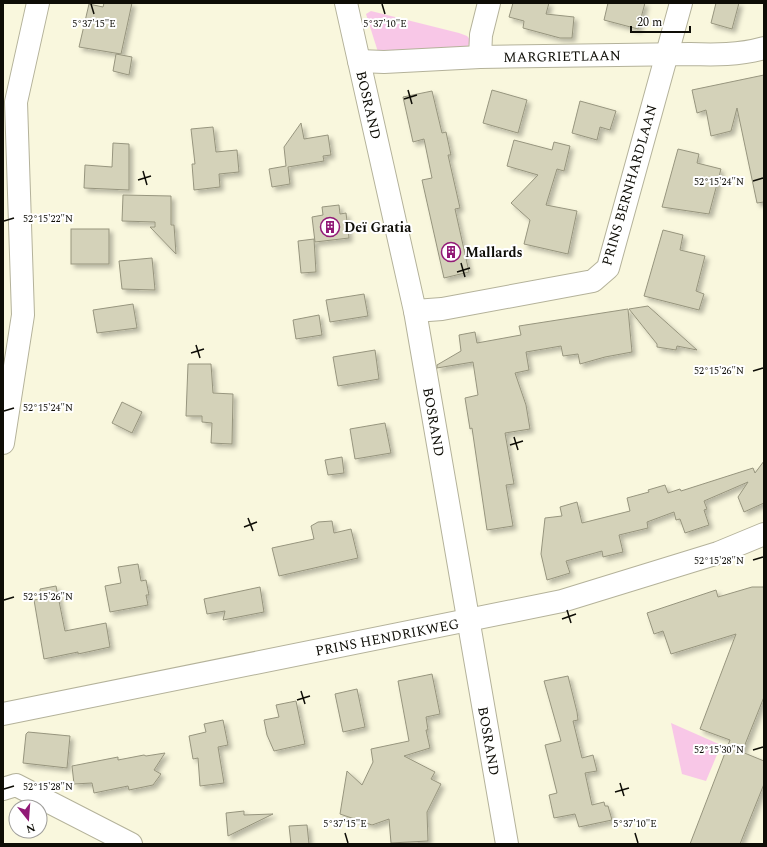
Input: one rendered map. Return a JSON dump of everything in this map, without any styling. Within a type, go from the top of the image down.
[{"type":"street","points":[[3,443],[23,315],[16,102],[38,3]]},
{"type":"street","name":"BOSRAND","points":[[346,3],[415,311],[507,844]]},
{"type":"street","points":[[480,57],[481,35],[489,3]]},
{"type":"street","name":"PRINS BERNHARDLAAN","points":[[415,311],[442,309],[593,281],[608,268],[680,3]]},
{"type":"street","name":"MARGRIETLAAN","points":[[359,60],[384,62],[480,57],[666,54],[723,55],[749,52],[764,48]]},
{"type":"street","name":"PRINS HENDRIKWEG","points":[[3,714],[562,601],[718,553],[764,534]]},
{"type":"street","points":[[3,789],[16,785],[131,844]]},
{"type":"shaded area","points":[[371,11],[459,33],[467,36],[471,41],[467,47],[378,52],[366,14]]},
{"type":"shaded area","points":[[671,723],[721,745],[706,781],[682,774]]},
{"type":"building","points":[[104,3],[132,3],[121,54],[79,47],[89,4],[103,7]]},
{"type":"building","points":[[513,3],[549,3],[546,14],[574,17],[572,38],[560,38],[523,28],[524,21],[509,17]]},
{"type":"building","points":[[608,3],[645,3],[638,29],[604,20]]},
{"type":"building","points":[[716,3],[739,3],[732,29],[711,23]]},
{"type":"building","points":[[116,54],[132,57],[129,75],[113,71]]},
{"type":"building","points":[[764,75],[764,202],[757,203],[737,108],[731,131],[711,136],[706,110],[697,113],[692,90]]},
{"type":"building","points":[[492,90],[527,100],[518,133],[483,123]]},
{"type":"building","points":[[432,91],[442,133],[446,132],[451,155],[448,155],[460,208],[455,209],[469,272],[444,278],[422,180],[432,178],[424,139],[413,142],[403,97]]},
{"type":"building","points":[[580,101],[616,111],[610,130],[600,127],[597,140],[572,133]]},
{"type":"building","points":[[301,123],[304,139],[328,135],[331,155],[323,156],[324,161],[288,167],[290,184],[272,187],[269,169],[286,166],[284,147]]},
{"type":"building","points":[[213,127],[216,152],[237,150],[239,172],[219,174],[220,187],[194,190],[192,164],[195,164],[191,129]]},
{"type":"building","points":[[514,140],[552,150],[554,142],[570,146],[564,171],[557,169],[546,205],[577,211],[568,254],[524,244],[530,220],[511,203],[538,175],[507,166]]},
{"type":"building","points":[[113,143],[129,144],[129,190],[84,188],[85,165],[112,167]]},
{"type":"building","points":[[678,149],[699,154],[697,163],[721,169],[709,214],[662,207]]},
{"type":"building","points":[[123,195],[171,196],[171,225],[174,225],[176,254],[150,227],[155,227],[155,222],[122,221]]},
{"type":"building","name":"Deï Gratia","points":[[339,205],[340,214],[346,213],[349,238],[315,242],[312,217],[323,215],[322,207]]},
{"type":"building","points":[[71,229],[109,229],[109,264],[71,264]]},
{"type":"building","points":[[663,230],[683,235],[680,250],[705,256],[696,291],[704,294],[699,310],[644,296]]},
{"type":"building","points":[[314,239],[316,272],[301,273],[298,241]]},
{"type":"building","points":[[152,258],[155,290],[122,289],[119,261]]},
{"type":"building","points":[[364,294],[368,316],[330,322],[326,300]]},
{"type":"building","points":[[133,304],[137,328],[97,333],[93,310]]},
{"type":"building","points":[[648,306],[697,350],[677,346],[676,350],[657,347],[657,344],[629,309]]},
{"type":"building","points":[[628,309],[632,352],[580,364],[578,354],[563,356],[561,346],[526,352],[529,370],[515,373],[526,405],[530,429],[505,433],[514,484],[506,485],[513,526],[487,530],[472,428],[470,429],[465,398],[478,395],[473,362],[437,368],[437,365],[461,351],[459,335],[475,332],[477,343],[521,335],[519,326]]},
{"type":"building","points":[[319,315],[322,335],[296,339],[293,320]]},
{"type":"building","points":[[375,350],[379,379],[338,386],[333,357]]},
{"type":"building","points":[[188,364],[211,364],[213,393],[233,394],[232,444],[211,443],[212,423],[202,422],[202,416],[186,416]]},
{"type":"building","points":[[122,402],[142,412],[132,433],[112,423]]},
{"type":"building","points":[[385,423],[391,453],[355,459],[350,429]]},
{"type":"building","points":[[342,457],[344,473],[328,475],[325,460]]},
{"type":"building","points":[[764,461],[764,503],[744,512],[738,497],[748,482],[704,501],[707,509],[704,510],[709,525],[685,533],[680,519],[676,520],[674,512],[647,522],[648,528],[619,535],[623,552],[603,557],[602,551],[566,561],[570,573],[547,580],[541,554],[545,518],[562,516],[560,507],[577,502],[582,523],[630,511],[627,498],[649,492],[648,490],[665,485],[668,493],[680,489],[681,491],[753,468],[755,473]]},
{"type":"building","points":[[332,521],[334,533],[351,529],[358,558],[279,576],[272,548],[314,539],[311,526],[318,522]]},
{"type":"building","points":[[138,564],[141,581],[146,580],[149,595],[146,595],[148,605],[110,612],[105,586],[121,583],[118,567]]},
{"type":"building","points":[[56,586],[65,631],[106,623],[110,647],[44,659],[34,600],[41,599],[40,589]]},
{"type":"building","points":[[260,587],[264,612],[223,620],[225,611],[207,614],[204,599]]},
{"type":"building","points":[[752,587],[764,587],[764,697],[742,752],[764,761],[764,784],[740,844],[690,844],[730,740],[700,729],[736,634],[671,654],[663,631],[654,634],[647,613],[716,590],[718,597]]},
{"type":"building","points":[[432,674],[440,714],[426,717],[428,730],[426,730],[430,748],[404,756],[435,772],[431,779],[441,784],[427,812],[428,841],[391,843],[389,819],[372,825],[340,814],[347,771],[362,785],[373,762],[371,749],[409,741],[398,681]]},
{"type":"building","points":[[568,676],[577,712],[578,720],[573,721],[582,758],[593,755],[597,771],[585,773],[592,805],[604,802],[605,806],[608,806],[612,820],[579,827],[575,814],[554,818],[549,795],[557,793],[545,745],[561,741],[544,681]]},
{"type":"building","points":[[357,689],[365,727],[343,732],[335,694]]},
{"type":"building","points":[[296,701],[305,744],[274,751],[267,735],[264,720],[279,717],[276,705]]},
{"type":"building","points":[[223,720],[228,745],[218,747],[224,783],[200,786],[198,758],[193,759],[189,736],[206,732],[204,724]]},
{"type":"building","points":[[28,732],[70,736],[67,768],[23,763],[26,734]]},
{"type":"building","points":[[165,753],[154,770],[161,774],[153,785],[129,790],[128,786],[94,793],[92,783],[74,784],[72,766],[118,757],[118,760]]},
{"type":"building","points":[[244,811],[244,815],[273,814],[228,836],[226,813]]},
{"type":"building","points":[[307,825],[309,844],[291,844],[289,826]]},
{"type":"place","name":"Deï Gratia","points":[[330,227]]},
{"type":"place","name":"Mallards","points":[[451,252]]}]
